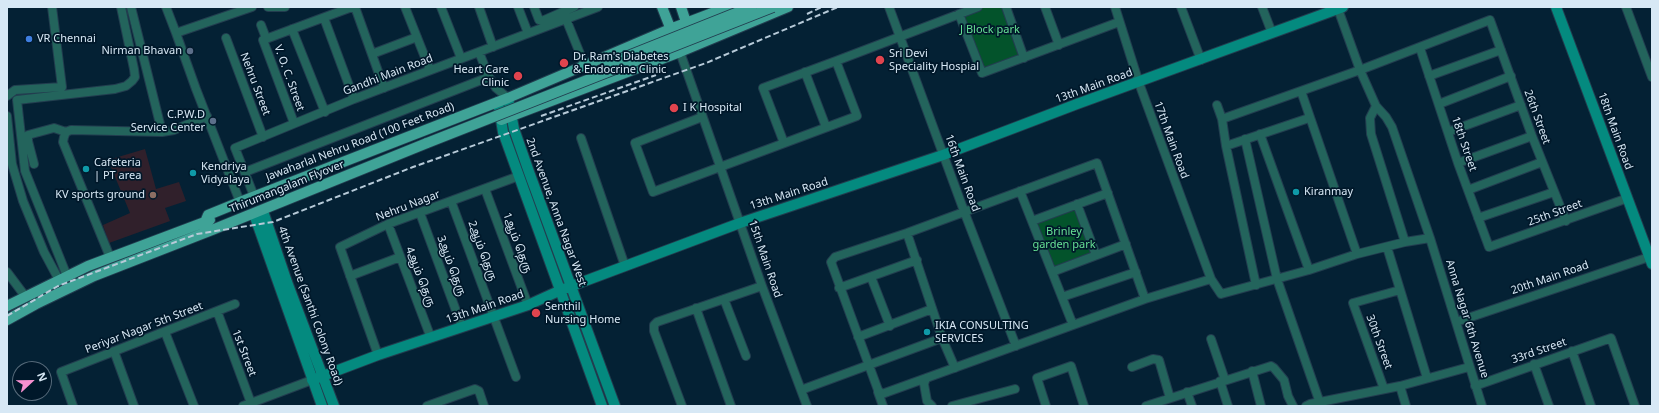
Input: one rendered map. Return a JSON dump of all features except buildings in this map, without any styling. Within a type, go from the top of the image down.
[{"type":"main road","points":[[662,7],[680,52]]},
{"type":"main road","points":[[681,7],[694,46]]},
{"type":"main road","name":"Jawaharlal Nehru Road (100 Feet Road)","points":[[7,306],[25,296],[110,257],[205,222],[208,215],[503,100],[686,22],[728,7]]},
{"type":"main road","points":[[734,7],[741,26]]},
{"type":"main road","name":"Thirumangalam Flyover","points":[[212,230],[750,7]]},
{"type":"main road","name":"Thirumangalam Flyover","points":[[205,222],[426,140],[773,7]]},
{"type":"main road","points":[[501,120],[680,52],[788,7]]},
{"type":"main road","points":[[433,127],[439,144]]},
{"type":"main road","points":[[7,320],[94,276],[212,230],[219,232],[259,216]]},
{"type":"street","points":[[7,96],[14,90],[62,86],[52,7]]},
{"type":"street","points":[[63,278],[25,171],[17,100],[115,89],[126,86],[132,81],[134,77],[134,69],[121,7]]},
{"type":"street","points":[[131,7],[162,132]]},
{"type":"street","points":[[166,7],[240,202]]},
{"type":"street","points":[[176,33],[250,7]]},
{"type":"street","points":[[268,7],[285,7]]},
{"type":"street","points":[[265,39],[353,7],[384,88]]},
{"type":"street","points":[[405,7],[430,70]]},
{"type":"street","points":[[441,7],[461,58]]},
{"type":"street","points":[[479,7],[493,46]]},
{"type":"street","points":[[518,7],[528,33]]},
{"type":"street","points":[[534,7],[539,20],[542,21],[574,7]]},
{"type":"street","name":"Gandhi Main Road","points":[[254,196],[236,148],[354,99],[566,19],[580,10],[598,7]]},
{"type":"street","name":"16th Main Road","points":[[890,7],[943,155],[1016,346]]},
{"type":"street","points":[[784,143],[763,88],[978,7]]},
{"type":"street","points":[[1006,7],[1024,58]]},
{"type":"street","points":[[1045,7],[1059,45]]},
{"type":"street","name":"17th Main Road","points":[[1115,7],[1139,83],[1211,279],[1221,294],[1256,285]]},
{"type":"street","points":[[1181,7],[1201,60]]},
{"type":"street","points":[[1262,7],[1272,33]]},
{"type":"street","name":"18th Main Road","points":[[1556,7],[1651,259]]},
{"type":"street","points":[[1626,7],[1652,77]]},
{"type":"street","name":"13th Main Road","points":[[247,405],[378,355],[528,305],[565,289],[740,223],[943,155],[1077,104],[1139,83],[1340,8]]},
{"type":"street","name":"Anna Nagar 6th Avenue","points":[[1340,8],[1360,70],[1376,106],[1386,116],[1392,127],[1430,238],[1482,406]]},
{"type":"street","points":[[959,14],[982,73],[1119,22]]},
{"type":"street","points":[[324,18],[354,99]]},
{"type":"street","points":[[566,19],[585,66]]},
{"type":"street","name":"26th Street","points":[[1420,48],[1490,20],[1532,136],[1566,221]]},
{"type":"street","name":"V. O. C. Street","points":[[261,25],[294,123]]},
{"type":"street","points":[[292,29],[324,112]]},
{"type":"street","points":[[372,54],[417,37]]},
{"type":"street","name":"Nehru Street","points":[[226,38],[263,137]]},
{"type":"street","points":[[1222,119],[1420,48]]},
{"type":"street","name":"18th Street","points":[[1420,48],[1458,163],[1489,247]]},
{"type":"street","points":[[1429,76],[1501,50]]},
{"type":"street","points":[[479,52],[489,77],[503,100]]},
{"type":"street","name":"15th Main Road","points":[[680,52],[762,286],[807,406]]},
{"type":"street","points":[[702,117],[635,143],[653,192],[857,116],[836,61]]},
{"type":"street","points":[[805,72],[826,127]]},
{"type":"street","points":[[1439,104],[1511,76]]},
{"type":"street","points":[[245,172],[489,77]]},
{"type":"street","points":[[1301,91],[1309,118],[1357,254]]},
{"type":"street","name":"2nd Avenue, Anna Nagar West","points":[[503,100],[511,116],[602,406]]},
{"type":"street","name":"2nd Avenue, Anna Nagar West","points":[[503,100],[501,120],[503,132],[519,176],[615,406]]},
{"type":"street","points":[[1217,105],[1222,119],[1226,146],[1256,285],[1309,270],[1357,254],[1405,242],[1430,238]]},
{"type":"street","points":[[1448,132],[1521,105]]},
{"type":"street","points":[[1376,106],[1370,118],[1371,134],[1405,242]]},
{"type":"street","points":[[7,116],[8,138],[12,164],[23,201],[44,252],[63,278]]},
{"type":"street","points":[[34,164],[28,141],[28,135],[54,128],[66,132],[71,130],[162,132],[174,130],[207,116]]},
{"type":"street","points":[[1226,146],[1309,118]]},
{"type":"street","points":[[66,132],[63,142],[110,257]]},
{"type":"street","points":[[1260,134],[1309,270]]},
{"type":"street","points":[[1458,163],[1532,136]]},
{"type":"street","points":[[581,138],[625,266]]},
{"type":"street","points":[[1244,139],[1276,279],[1320,404]]},
{"type":"street","points":[[883,406],[830,264],[833,258],[907,233],[1097,162],[1145,298]]},
{"type":"street","points":[[1468,190],[1542,162]]},
{"type":"street","name":"Nehru Nagar","points":[[350,276],[340,247],[388,224],[519,176]]},
{"type":"street","name":"1ஆம் தெரு","points":[[485,189],[528,305]]},
{"type":"street","points":[[1020,191],[1073,325]]},
{"type":"street","points":[[1478,218],[1554,192]]},
{"type":"street","points":[[1032,221],[1108,193]]},
{"type":"street","name":"25th Street","points":[[1489,247],[1628,198]]},
{"type":"street","name":"2ஆம் தெரு","points":[[451,201],[516,377]]},
{"type":"street","points":[[1077,204],[1096,255]]},
{"type":"street","name":"3ஆம் தெரு","points":[[420,213],[462,327]]},
{"type":"street","name":"4th Avenue (Santhi Colony Road)","points":[[259,216],[334,406]]},
{"type":"street","name":"4th Avenue (Santhi Colony Road)","points":[[259,216],[312,380],[322,406]]},
{"type":"street","name":"4ஆம் தெரு","points":[[388,224],[431,338]]},
{"type":"street","points":[[907,233],[942,338],[955,368]]},
{"type":"street","points":[[1052,272],[1126,244]]},
{"type":"street","points":[[1387,247],[1427,378]]},
{"type":"street","points":[[378,355],[350,276],[400,257]]},
{"type":"street","name":"20th Main Road","points":[[1456,322],[1651,259]]},
{"type":"street","points":[[839,288],[917,260]]},
{"type":"street","points":[[8,272],[25,296]]},
{"type":"street","points":[[1062,297],[1136,272]]},
{"type":"street","points":[[871,277],[890,326]]},
{"type":"street","points":[[878,392],[885,393],[1145,298],[1211,279]]},
{"type":"street","points":[[682,406],[654,331],[654,325],[657,322],[762,286]]},
{"type":"street","name":"30th Street","points":[[1384,389],[1353,303],[1400,290]]},
{"type":"street","points":[[724,299],[746,356]]},
{"type":"street","name":"Periyar Nagar 5th Street","points":[[73,406],[61,372],[235,304]]},
{"type":"street","points":[[696,308],[731,406]]},
{"type":"street","points":[[858,337],[932,309]]},
{"type":"street","name":"1st Street","points":[[217,311],[247,405]]},
{"type":"street","points":[[165,332],[194,406]]},
{"type":"street","points":[[801,390],[942,338]]},
{"type":"street","name":"33rd Street","points":[[1475,386],[1611,338],[1635,406]]},
{"type":"street","points":[[1211,340],[1228,406]]},
{"type":"street","points":[[114,351],[134,406]]},
{"type":"street","points":[[1572,351],[1591,406]]},
{"type":"street","points":[[1132,367],[1153,359],[1159,360],[1170,398]]},
{"type":"street","points":[[1534,364],[1549,406]]},
{"type":"street","points":[[1046,406],[1037,378],[1072,366],[1084,406]]},
{"type":"street","points":[[1148,406],[1222,380],[1271,366],[1284,380],[1288,396],[1293,406]]},
{"type":"street","points":[[1306,406],[1400,386],[1469,367]]},
{"type":"street","points":[[1252,371],[1261,406]]},
{"type":"street","points":[[926,378],[924,384],[927,401],[932,406]]},
{"type":"street","points":[[1400,386],[1406,406]]},
{"type":"street","points":[[952,406],[1015,388]]},
{"type":"street","points":[[427,406],[477,390],[484,406]]},
{"type":"street","points":[[1185,393],[1192,406]]},
{"type":"shaded area","name":"KV sports ground","points":[[145,149],[156,189],[179,182],[186,201],[165,208],[170,221],[109,243],[103,225],[130,213],[108,160]]},
{"type":"green space","name":"J Block park","points":[[978,7],[1006,7],[1024,58],[982,73],[959,14]]},
{"type":"green space","name":"Brinley garden park","points":[[1077,204],[1096,255],[1052,272],[1032,221]]},
{"type":"railway","points":[[807,14],[822,7]]},
{"type":"railway","points":[[7,316],[58,286],[197,234],[273,222],[413,167],[706,63],[838,7]]},
{"type":"railway","points":[[541,116],[656,75]]},
{"type":"place","name":"VR Chennai","points":[[29,39]]},
{"type":"place","name":"Nirman Bhavan","points":[[190,51]]},
{"type":"place","name":"Sri Devi Speciality Hospial","points":[[880,60]]},
{"type":"place","name":"Dr. Ram's Diabetes & Endocrine Clinic","points":[[564,63]]},
{"type":"place","name":"Heart Care Clinic","points":[[518,76]]},
{"type":"place","name":"I K Hospital","points":[[674,108]]},
{"type":"place","name":"C.P.W.D Service Center","points":[[213,121]]},
{"type":"place","name":"Cafeteria | PT area","points":[[86,169]]},
{"type":"place","name":"Kendriya Vidyalaya","points":[[193,173]]},
{"type":"place","name":"Kiranmay","points":[[1296,192]]},
{"type":"place","name":"KV sports ground","points":[[153,195]]},
{"type":"place","name":"Senthil Nursing Home","points":[[536,313]]},
{"type":"place","name":"IKIA CONSULTING SERVICES","points":[[927,332]]}]
